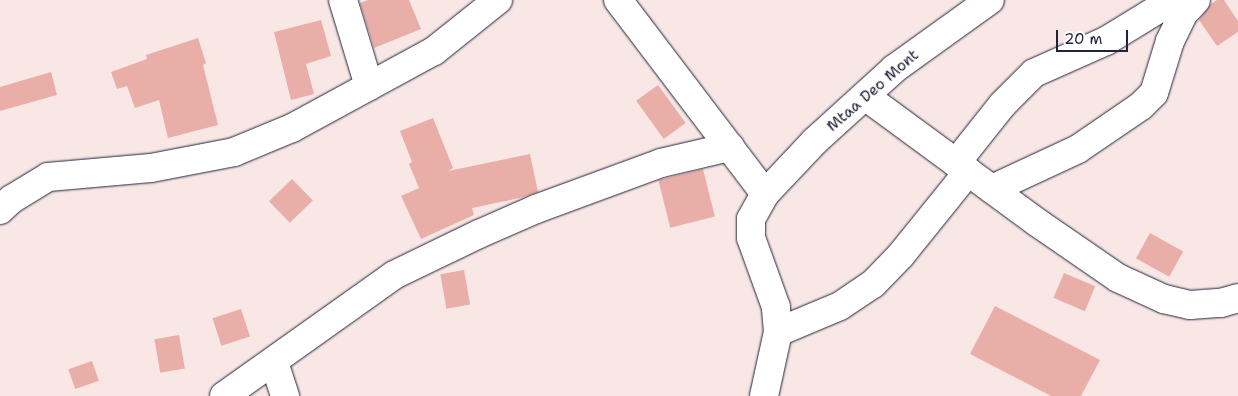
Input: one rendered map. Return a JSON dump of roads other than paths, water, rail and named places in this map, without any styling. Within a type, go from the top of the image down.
[{"type":"street","points":[[343,0],[369,86]]},
{"type":"street","points":[[0,210],[48,177],[151,168],[234,152],[292,128],[434,51],[498,0]]},
{"type":"street","points":[[618,0],[765,194]]},
{"type":"street","name":"Mtaa Deo Mont","points":[[764,396],[778,332],[776,306],[751,238],[751,219],[765,194],[815,141],[894,70],[990,0]]},
{"type":"street","points":[[778,332],[840,306],[873,284],[901,255],[962,168],[1003,104],[1034,73],[1106,41],[1173,0]]},
{"type":"street","points":[[992,189],[1078,149],[1142,106],[1154,94],[1170,41],[1183,14],[1196,0]]},
{"type":"street","points":[[865,96],[1038,224],[1118,278],[1164,298],[1190,305],[1221,302],[1238,298]]},
{"type":"street","points":[[224,396],[394,275],[470,238],[536,209],[661,163],[730,147]]},
{"type":"street","points":[[274,362],[285,396]]}]
